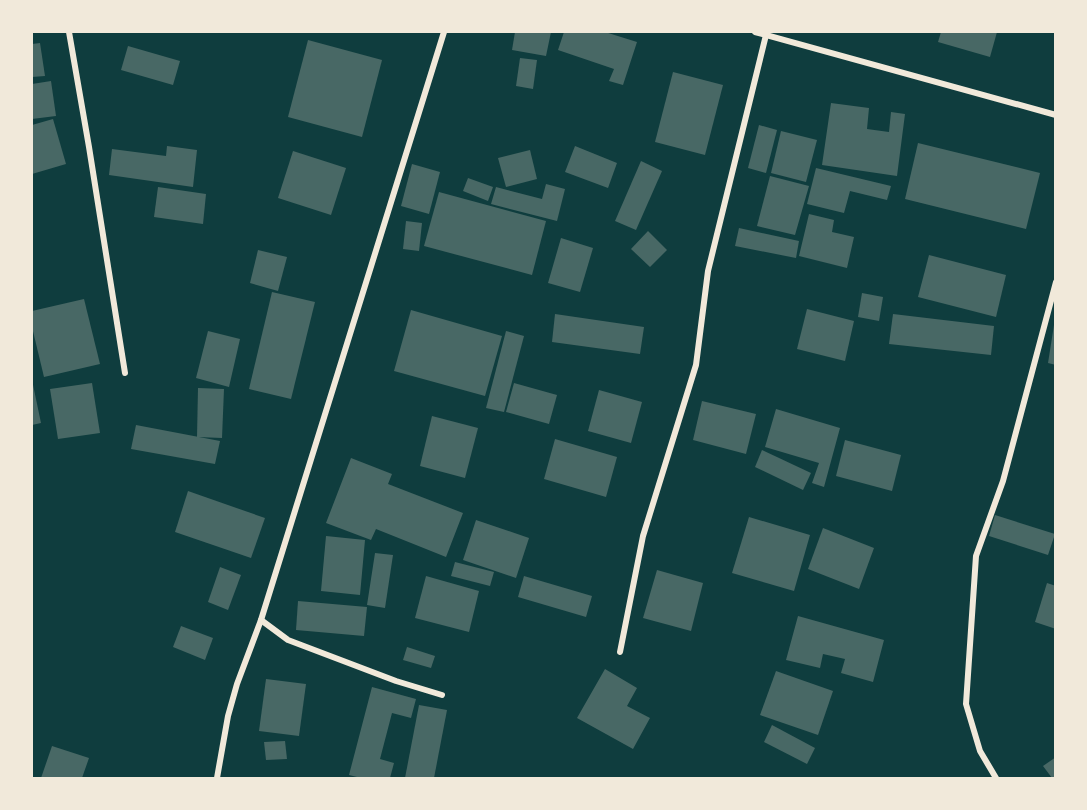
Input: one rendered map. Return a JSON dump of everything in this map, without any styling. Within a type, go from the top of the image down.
[{"type":"street","points":[[69,32],[125,373]]},
{"type":"street","points":[[217,778],[228,716],[237,684],[261,620],[444,32]]},
{"type":"street","points":[[755,32],[1056,115]]},
{"type":"street","points":[[620,652],[649,516],[696,365],[708,271],[766,35]]},
{"type":"street","points":[[996,778],[980,751],[966,704],[976,556],[1003,481],[1056,282]]},
{"type":"street","points":[[261,620],[288,640],[396,681],[442,695]]},
{"type":"building","points":[[515,32],[551,32],[546,56],[512,50]]},
{"type":"building","points":[[564,32],[605,32],[637,42],[623,85],[609,81],[614,69],[558,50]]},
{"type":"building","points":[[941,32],[997,32],[990,57],[938,42]]},
{"type":"building","points":[[308,40],[382,60],[362,137],[288,117]]},
{"type":"building","points":[[40,43],[45,76],[32,77],[32,44]]},
{"type":"building","points":[[128,46],[180,61],[173,85],[121,70]]},
{"type":"building","points":[[520,58],[537,60],[533,89],[516,86]]},
{"type":"building","points":[[673,72],[723,85],[705,155],[655,142]]},
{"type":"building","points":[[51,81],[56,116],[32,119],[32,84]]},
{"type":"building","points":[[831,103],[869,108],[867,129],[889,132],[891,112],[905,114],[897,176],[822,165]]},
{"type":"building","points":[[53,119],[66,164],[32,174],[32,125]]},
{"type":"building","points":[[759,125],[777,130],[766,173],[748,168]]},
{"type":"building","points":[[781,131],[817,140],[806,182],[771,173]]},
{"type":"building","points":[[918,143],[1040,173],[1026,229],[905,199]]},
{"type":"building","points":[[167,146],[197,150],[193,187],[109,175],[112,149],[166,156]]},
{"type":"building","points":[[575,146],[617,163],[608,188],[565,172]]},
{"type":"building","points":[[530,150],[537,179],[506,187],[498,158]]},
{"type":"building","points":[[293,151],[346,168],[331,215],[278,198]]},
{"type":"building","points":[[641,161],[662,171],[636,230],[615,221]]},
{"type":"building","points":[[412,164],[440,172],[429,214],[401,206]]},
{"type":"building","points":[[816,168],[891,186],[887,200],[850,191],[844,213],[807,204]]},
{"type":"building","points":[[770,176],[809,186],[795,235],[757,226]]},
{"type":"building","points":[[468,178],[493,187],[488,201],[463,191]]},
{"type":"building","points":[[546,184],[565,189],[557,221],[491,204],[496,187],[542,199]]},
{"type":"building","points":[[158,187],[206,194],[203,224],[154,217]]},
{"type":"building","points":[[439,192],[546,221],[532,275],[424,246]]},
{"type":"building","points":[[809,214],[834,220],[832,232],[854,237],[847,268],[799,256]]},
{"type":"building","points":[[406,221],[422,223],[419,251],[403,249]]},
{"type":"building","points":[[739,228],[799,241],[796,258],[735,246]]},
{"type":"building","points":[[648,231],[667,250],[650,267],[631,249]]},
{"type":"building","points":[[561,238],[593,248],[580,292],[548,283]]},
{"type":"building","points":[[258,250],[287,257],[278,291],[250,283]]},
{"type":"building","points":[[929,255],[1006,275],[996,317],[918,297]]},
{"type":"building","points":[[272,292],[315,302],[291,399],[249,389]]},
{"type":"building","points":[[862,293],[883,297],[879,321],[858,317]]},
{"type":"building","points":[[84,299],[100,364],[44,377],[32,327],[32,311]]},
{"type":"building","points":[[807,309],[854,321],[845,361],[797,349]]},
{"type":"building","points":[[411,310],[502,336],[485,396],[394,371]]},
{"type":"building","points":[[555,314],[644,327],[640,354],[552,342]]},
{"type":"building","points":[[893,314],[994,326],[991,355],[889,344]]},
{"type":"building","points":[[1054,325],[1056,326],[1056,365],[1048,363]]},
{"type":"building","points":[[208,331],[240,339],[229,387],[196,378]]},
{"type":"building","points":[[506,331],[524,336],[504,412],[486,408]]},
{"type":"building","points":[[32,380],[41,423],[32,425]]},
{"type":"building","points":[[92,383],[100,433],[58,439],[50,389]]},
{"type":"building","points":[[514,383],[557,395],[549,424],[506,412]]},
{"type":"building","points":[[198,388],[224,389],[222,438],[197,437]]},
{"type":"building","points":[[599,390],[642,402],[631,443],[588,431]]},
{"type":"building","points":[[702,401],[756,414],[746,454],[693,440]]},
{"type":"building","points":[[776,409],[840,428],[824,487],[812,483],[819,463],[765,447]]},
{"type":"building","points":[[432,416],[478,428],[465,478],[420,466]]},
{"type":"building","points":[[136,425],[220,441],[215,464],[131,449]]},
{"type":"building","points":[[555,439],[617,457],[606,497],[544,479]]},
{"type":"building","points":[[845,440],[901,455],[892,491],[836,476]]},
{"type":"building","points":[[762,450],[811,473],[803,490],[755,467]]},
{"type":"building","points":[[351,458],[392,474],[388,484],[463,513],[446,557],[376,529],[371,540],[326,523]]},
{"type":"building","points":[[188,491],[265,518],[251,558],[175,532]]},
{"type":"building","points":[[995,515],[1055,534],[1048,555],[989,536]]},
{"type":"building","points":[[749,517],[810,535],[794,591],[732,573]]},
{"type":"building","points":[[476,520],[529,538],[516,578],[463,560]]},
{"type":"building","points":[[823,528],[874,548],[859,589],[808,569]]},
{"type":"building","points":[[326,536],[365,540],[360,595],[321,591]]},
{"type":"building","points":[[375,553],[393,555],[385,608],[367,605]]},
{"type":"building","points":[[455,562],[494,572],[490,586],[451,576]]},
{"type":"building","points":[[220,567],[241,575],[228,610],[208,602]]},
{"type":"building","points":[[657,570],[703,583],[691,631],[643,618]]},
{"type":"building","points":[[426,576],[479,591],[469,632],[415,618]]},
{"type":"building","points":[[524,576],[592,596],[586,617],[518,597]]},
{"type":"building","points":[[1047,583],[1056,586],[1056,629],[1035,622]]},
{"type":"building","points":[[298,601],[367,607],[364,636],[296,630]]},
{"type":"building","points":[[798,616],[884,640],[873,682],[841,673],[845,659],[823,654],[820,668],[786,660]]},
{"type":"building","points":[[181,626],[213,638],[205,660],[173,647]]},
{"type":"building","points":[[407,647],[435,656],[431,668],[403,660]]},
{"type":"building","points":[[605,669],[637,688],[627,706],[650,718],[633,749],[577,718]]},
{"type":"building","points":[[776,671],[833,691],[818,735],[760,715]]},
{"type":"building","points":[[266,679],[306,684],[299,736],[259,731]]},
{"type":"building","points":[[372,687],[416,699],[411,718],[392,713],[380,759],[394,763],[390,778],[361,778],[349,775]]},
{"type":"building","points":[[419,705],[447,710],[434,778],[405,778]]},
{"type":"building","points":[[772,725],[815,748],[807,764],[764,742]]},
{"type":"building","points":[[285,741],[287,759],[266,760],[264,742]]},
{"type":"building","points":[[52,746],[89,758],[82,778],[41,778]]},
{"type":"building","points":[[1056,757],[1056,778],[1052,778],[1043,766]]}]
